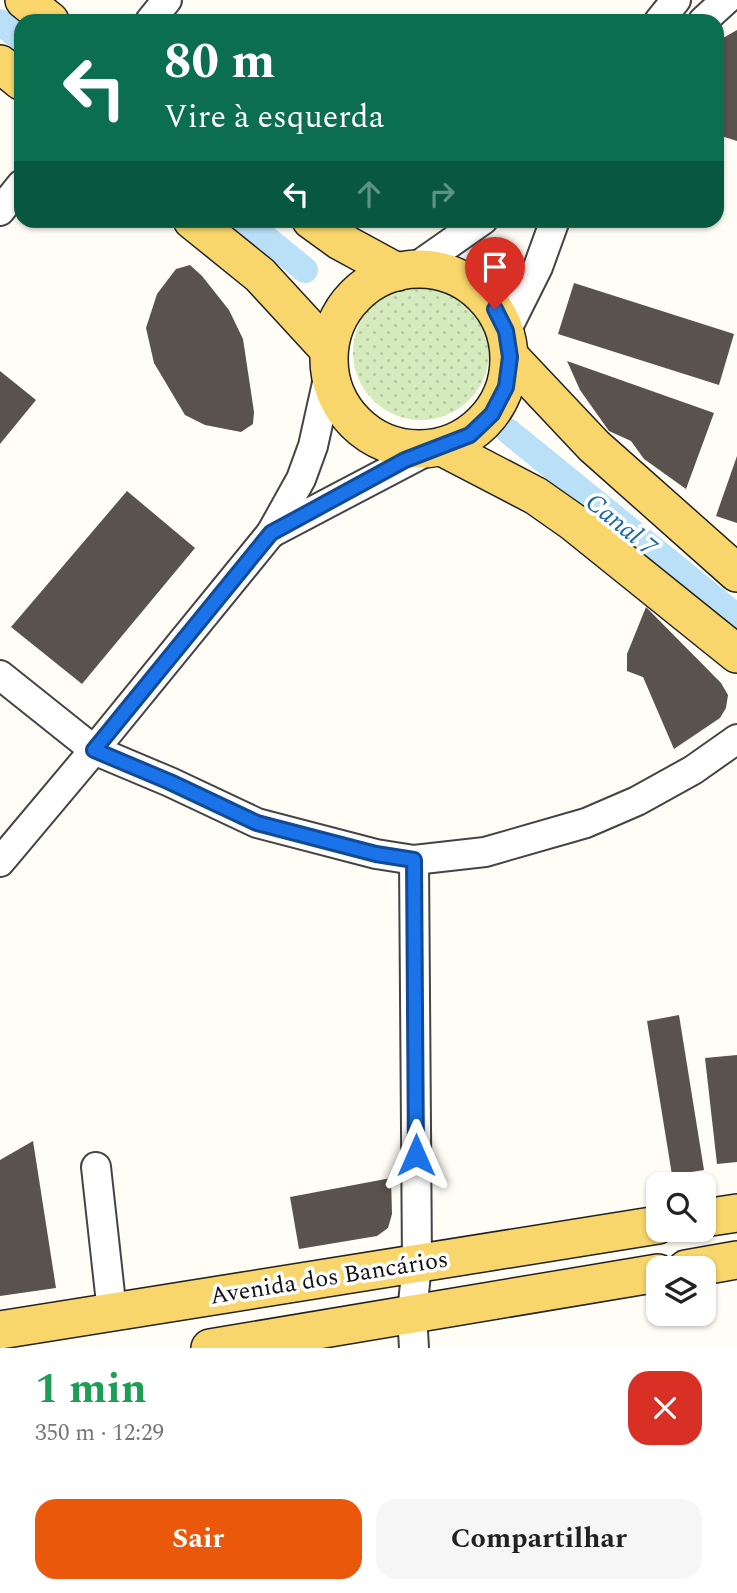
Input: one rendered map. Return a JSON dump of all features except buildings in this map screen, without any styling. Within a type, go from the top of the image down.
[{"type":"main road","points":[[24,0],[41,14]]},
{"type":"main road","points":[[0,64],[14,75]]},
{"type":"main road","points":[[202,228],[260,275],[329,362]]},
{"type":"main road","points":[[322,228],[340,241],[405,270]]},
{"type":"main road","points":[[508,344],[506,387],[492,414],[470,435],[435,449],[405,449],[383,443],[363,431],[347,415],[336,395],[329,362],[336,324],[351,300],[371,283],[405,270],[437,270],[460,278],[480,291],[495,309],[508,344],[594,446],[737,573]]},
{"type":"main road","points":[[435,449],[536,496],[573,522],[737,654]]},
{"type":"main road","points":[[716,1216],[737,1213]]},
{"type":"main road","name":"Avenida dos Bancários","points":[[2,1336],[112,1312],[646,1227]]},
{"type":"main road","points":[[716,1264],[737,1260]]},
{"type":"main road","name":"Avenida dos Bancários","points":[[210,1348],[413,1331],[646,1276]]},
{"type":"street","points":[[156,14],[167,0]]},
{"type":"street","points":[[665,14],[676,0]]},
{"type":"street","points":[[711,14],[726,0]]},
{"type":"street","points":[[0,211],[14,194]]},
{"type":"street","points":[[405,270],[470,228]]},
{"type":"street","points":[[508,344],[552,228]]},
{"type":"street","points":[[0,862],[271,533],[301,479],[313,446],[329,362]]},
{"type":"street","points":[[271,533],[435,449]]},
{"type":"street","points":[[0,675],[94,750],[257,823],[376,854],[414,860],[485,852],[586,823],[637,801],[693,770],[737,739]]},
{"type":"street","points":[[413,1331],[417,1263],[414,860]]},
{"type":"street","points":[[96,1167],[112,1312]]},
{"type":"green space","points":[[421,284],[447,289],[469,304],[484,326],[489,352],[484,378],[469,400],[447,415],[421,420],[395,415],[373,400],[358,378],[353,352],[358,326],[373,304],[395,289]]},
{"type":"waterway","name":"Canal 7","points":[[0,22],[14,33]]},
{"type":"waterway","name":"Canal 7","points":[[254,228],[305,270]]},
{"type":"waterway","name":"Canal 7","points":[[508,431],[737,617]]},
{"type":"route","points":[[416,1155],[414,860],[376,854],[257,823],[94,750],[271,533],[405,460],[470,435],[492,414],[506,387],[510,357],[506,331],[495,309]]}]
